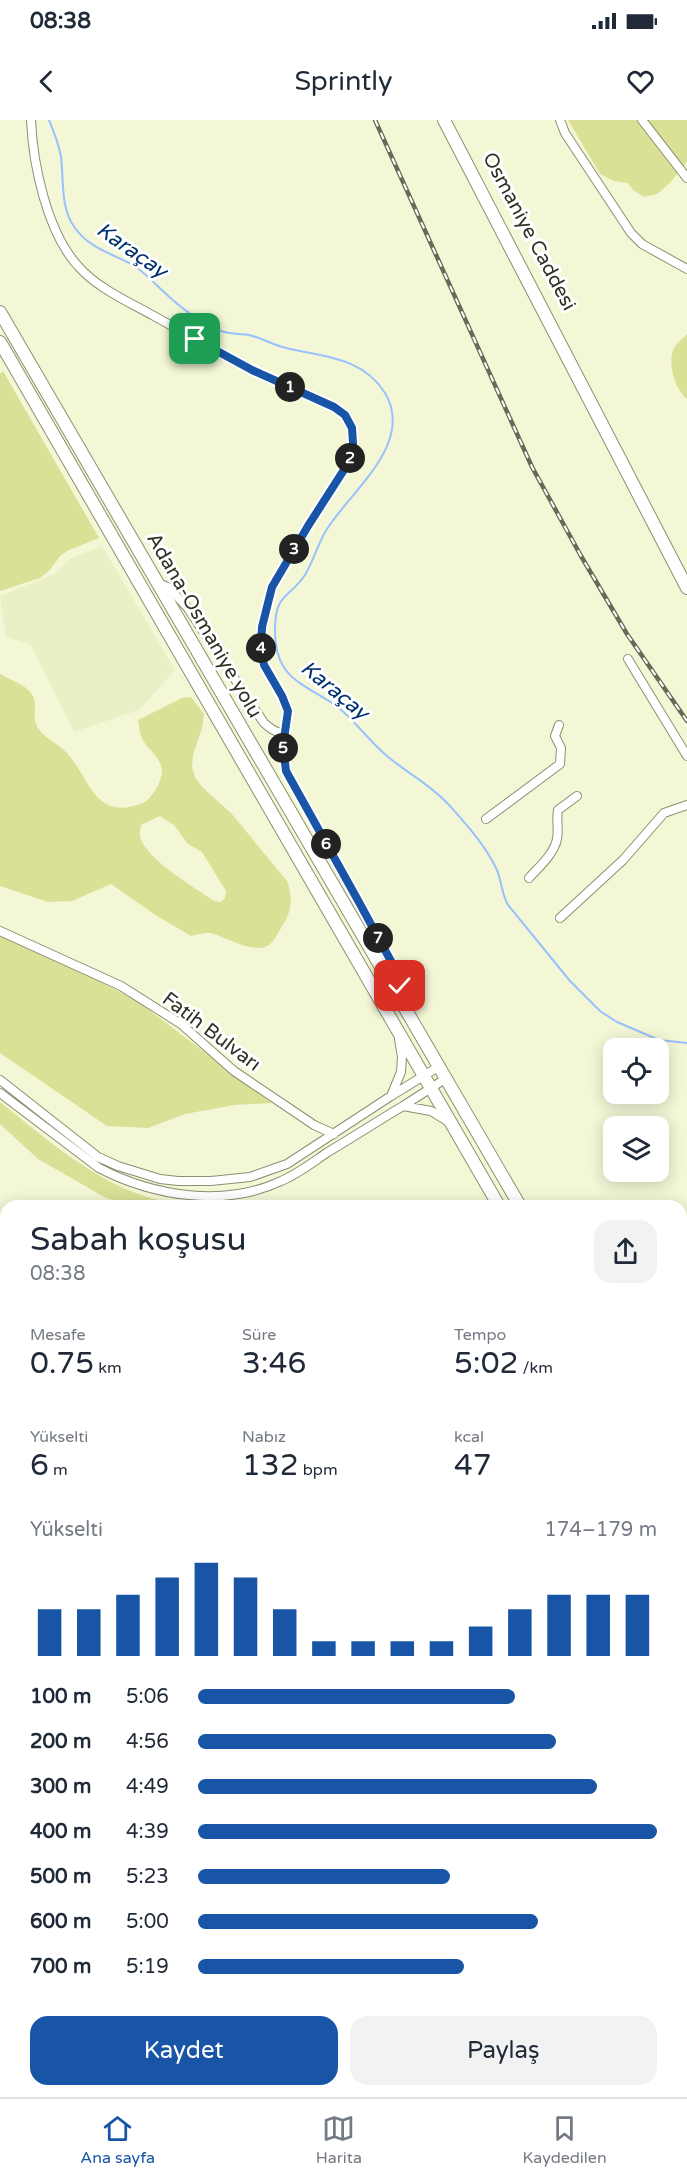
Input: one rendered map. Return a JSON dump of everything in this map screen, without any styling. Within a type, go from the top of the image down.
[{"type":"highway","points":[[444,120],[687,588]]},
{"type":"highway","name":"Osmaniye Caddesi","points":[[449,120],[560,328],[687,577]]},
{"type":"highway","name":"Adana-Osmaniye yolu","points":[[0,312],[516,1200]]},
{"type":"highway","name":"Adana-Osmaniye yolu","points":[[0,342],[496,1200]]},
{"type":"street","points":[[31,120],[43,197],[54,228],[64,248],[78,267],[96,282],[242,365],[334,407],[345,415],[352,428],[353,443],[349,462],[272,587],[262,627],[261,650],[264,665],[288,711],[283,746],[286,771],[392,963],[400,986],[402,1005]]},
{"type":"street","points":[[560,120],[565,133],[631,233],[642,244],[687,269]]},
{"type":"street","points":[[642,120],[687,178]]},
{"type":"street","points":[[158,583],[168,587],[187,607],[264,723],[280,733],[286,732]]},
{"type":"street","points":[[628,659],[687,756]]},
{"type":"street","points":[[486,819],[560,764],[561,748],[555,736],[559,725]]},
{"type":"street","points":[[529,878],[554,846],[557,838],[558,810],[577,796]]},
{"type":"street","points":[[560,918],[623,860],[664,813],[687,805]]},
{"type":"street","name":"Fatih Bulvarı","points":[[0,931],[121,986],[181,1024],[234,1071],[315,1125],[334,1134]]},
{"type":"street","points":[[391,1096],[401,1072],[402,1057],[396,1025]]},
{"type":"street","points":[[0,1080],[98,1157],[160,1179],[200,1181],[250,1177],[287,1164],[438,1067]]},
{"type":"street","points":[[0,1093],[79,1154],[111,1175],[153,1189],[180,1195],[202,1196],[258,1190],[282,1181],[445,1079]]},
{"type":"street","points":[[403,1106],[431,1111],[450,1122]]},
{"type":"shaded area","points":[[102,546],[175,670],[139,710],[74,732],[30,644],[6,637],[0,596],[56,573],[71,558]]},
{"type":"green space","points":[[568,120],[687,120],[687,162],[670,183],[657,194],[644,197],[633,190],[628,183],[614,181],[600,174]]},
{"type":"green space","points":[[687,334],[687,399],[677,385],[671,359],[674,348]]},
{"type":"green space","points":[[3,371],[99,538],[60,556],[49,571],[40,578],[0,591],[0,374]]},
{"type":"green space","points":[[0,674],[31,693],[35,701],[35,720],[38,729],[66,752],[96,795],[114,807],[143,803],[156,790],[161,777],[162,768],[143,739],[138,720],[182,698],[191,697],[204,714],[193,755],[192,767],[195,777],[202,787],[231,813],[287,881],[290,904],[288,915],[273,941],[269,945],[255,948],[210,933],[191,936],[111,884],[72,901],[48,902],[0,886]],"holes":[[[160,816],[174,825],[188,844],[202,852],[226,891],[225,898],[221,902],[214,901],[171,872],[143,844],[140,834],[141,825]]]},
{"type":"green space","points":[[0,935],[38,949],[137,1001],[272,1103],[235,1105],[185,1114],[148,1128],[107,1126],[0,1053]]},
{"type":"green space","points":[[0,1102],[86,1168],[124,1188],[158,1200],[106,1198],[38,1159],[0,1124]]},
{"type":"waterway","name":"Karaçay","points":[[49,120],[60,152],[63,194],[67,212],[80,235],[136,267],[184,310],[214,328],[228,333],[249,335],[281,347],[341,360],[365,372],[385,393],[392,412],[392,430],[386,448],[376,466],[327,529],[305,575],[277,609],[275,636],[280,660],[290,675],[333,703],[381,751],[435,791],[449,805],[492,859],[508,905],[570,981],[600,1011],[617,1022],[659,1040],[687,1043]]},
{"type":"railway","points":[[375,120],[532,467],[627,634],[687,721]]},
{"type":"route","points":[[195,339],[252,370],[334,407],[345,415],[352,428],[353,443],[349,462],[272,587],[262,627],[261,650],[264,665],[288,711],[283,746],[286,771],[291,784],[392,963],[400,986]]}]
